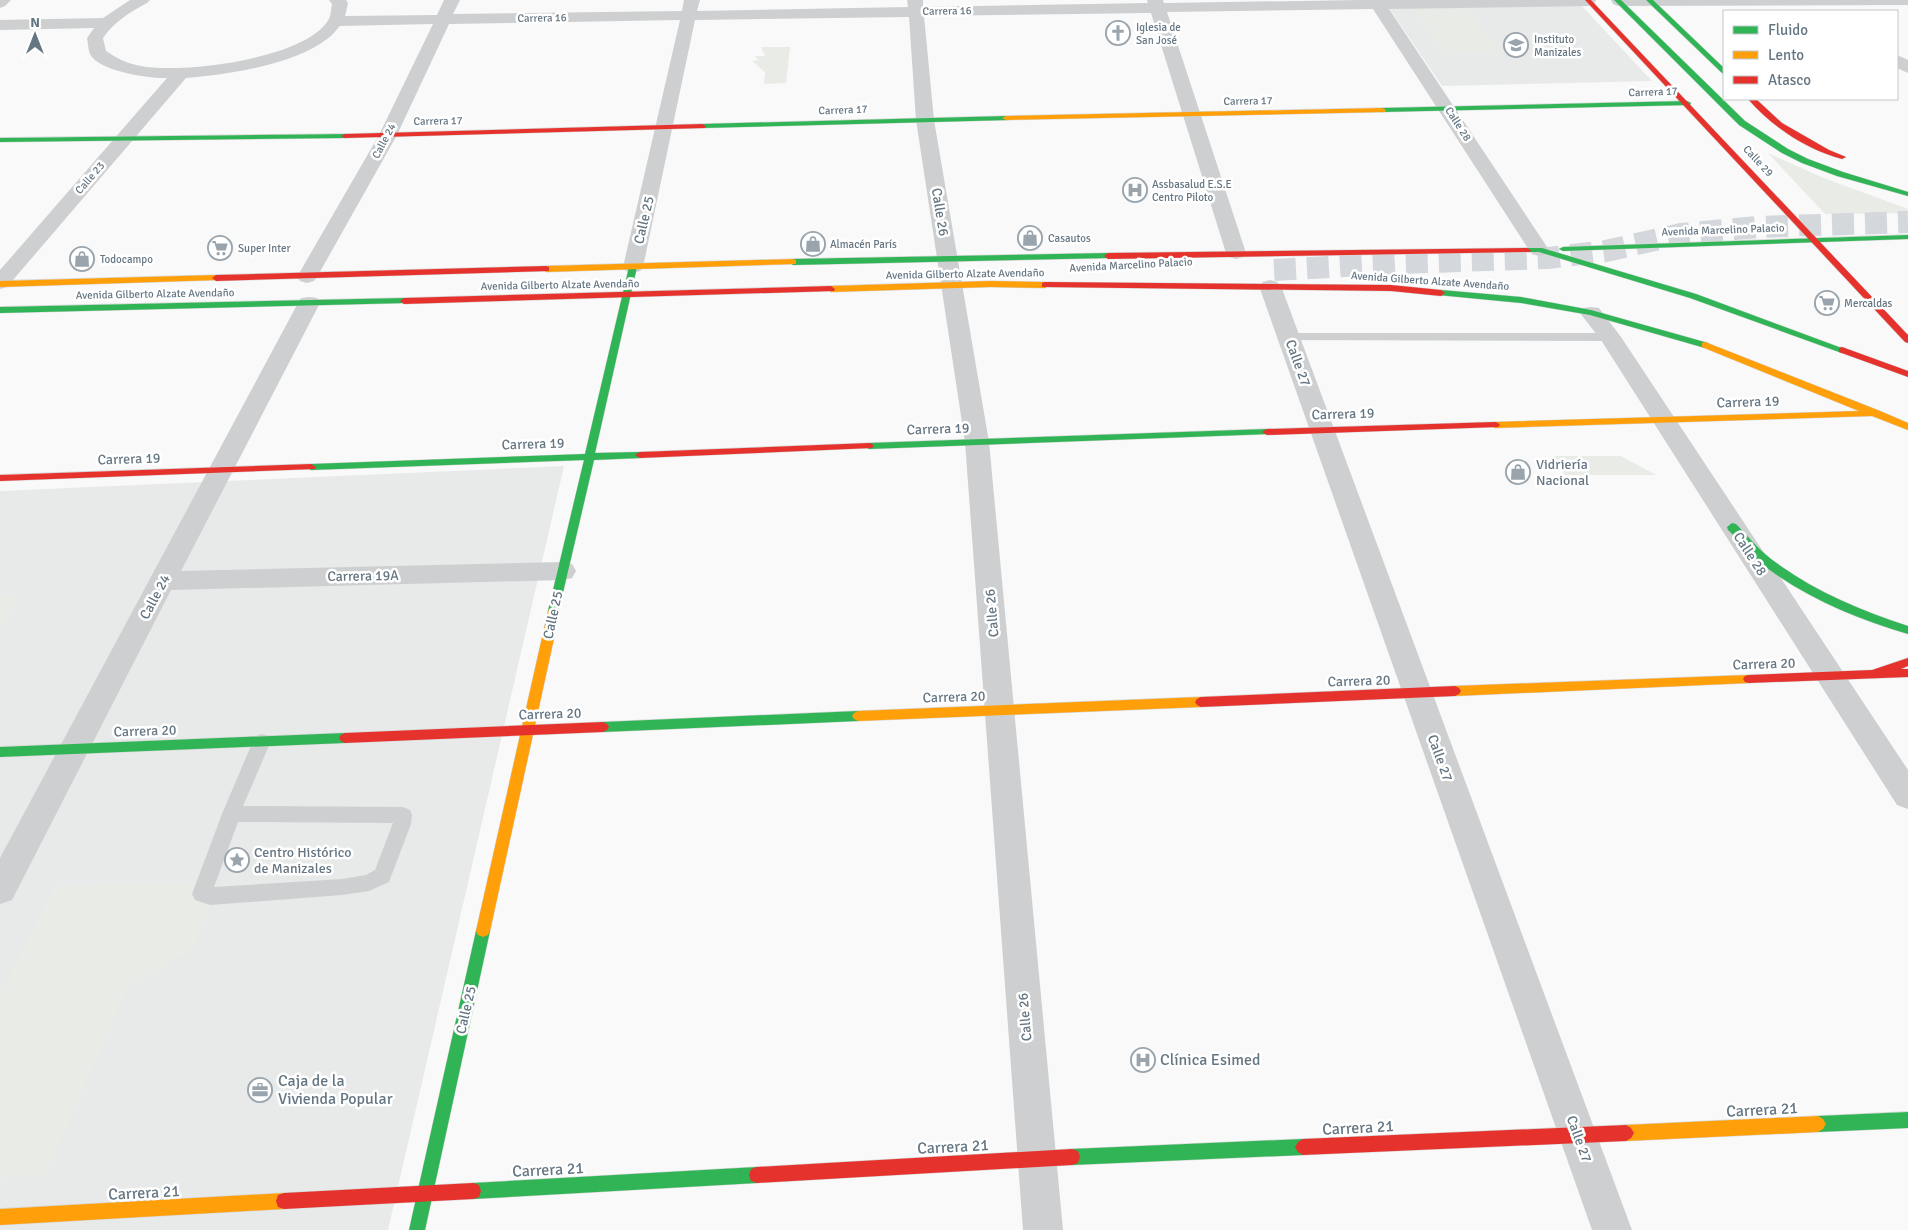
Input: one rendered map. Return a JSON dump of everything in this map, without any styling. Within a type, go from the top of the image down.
[{"type":"main road","name":"Calle 29","points":[[1588,0],[1816,239],[1908,340]]},
{"type":"main road","points":[[1617,1],[1742,123],[1784,151],[1840,174],[1908,194]]},
{"type":"main road","points":[[1650,1],[1723,71]]},
{"type":"main road","points":[[1753,100],[1780,124],[1826,152],[1852,161]]},
{"type":"main road","name":"Carrera 17","points":[[0,140],[388,135],[925,120],[1449,110],[1687,103]]},
{"type":"main road","name":"Avenida Marcelino Palacio","points":[[1539,250],[1908,236]]},
{"type":"main road","name":"Avenida Gilberto Alzate Avendaño","points":[[0,284],[947,258],[1539,250],[1693,296],[1908,374]]},
{"type":"main road","name":"Calle 25","points":[[417,1230],[563,571],[628,296],[633,267]]},
{"type":"main road","name":"Avenida Marcelino Palacio","points":[[990,284],[1186,274]]},
{"type":"main road","name":"Avenida Gilberto Alzate Avendaño","points":[[0,310],[628,296],[990,284],[1400,289],[1521,300],[1591,313],[1703,344],[1908,427]]},
{"type":"main road","name":"Carrera 19","points":[[0,478],[1322,430],[1877,413]]},
{"type":"main road","points":[[1732,527],[1766,561],[1813,593],[1869,619],[1908,630]]},
{"type":"main road","name":"Carrera 20","points":[[0,752],[1830,676],[1872,674],[1908,662]]},
{"type":"main road","points":[[1872,674],[1908,673]]},
{"type":"main road","name":"Carrera 21","points":[[0,1217],[1037,1159],[1908,1120]]},
{"type":"street","points":[[0,3],[3,0]]},
{"type":"street","points":[[142,0],[121,10],[105,22],[94,38],[98,53],[114,64],[143,72],[181,73],[220,70],[259,62],[293,50],[320,36],[336,21],[340,3],[337,0]]},
{"type":"street","name":"Calle 24","points":[[307,277],[388,135],[452,0]]},
{"type":"street","name":"Carrera 16","points":[[336,21],[442,20],[690,8],[1588,0]]},
{"type":"street","points":[[1824,0],[1836,10]]},
{"type":"street","points":[[1617,1],[1908,0]]},
{"type":"street","name":"Calle 28","points":[[1377,2],[1539,250]]},
{"type":"street","points":[[1156,4],[1193,114],[1236,253]]},
{"type":"street","name":"Calle 26","points":[[915,6],[925,120],[977,442],[1043,1230]]},
{"type":"street","name":"Calle 25","points":[[633,267],[690,8]]},
{"type":"street","points":[[0,25],[105,22]]},
{"type":"street","name":"Calle 23","points":[[0,284],[181,73]]},
{"type":"street","name":"Calle 27","points":[[1270,286],[1612,1230]]},
{"type":"street","name":"Calle 24","points":[[0,890],[310,303]]},
{"type":"street","name":"Calle 28","points":[[1591,313],[1610,338],[1908,796]]},
{"type":"street","name":"Carrera 19A","points":[[163,581],[563,571]]},
{"type":"lane","points":[[1288,338],[1610,338]]},
{"type":"lane","points":[[231,814],[402,814],[402,824],[382,876],[369,882],[342,887],[204,896],[202,894],[231,814],[262,741]]},
{"type":"shaded area","name":"Instituto Manizales","points":[[1580,4],[1652,81],[1442,86],[1389,8]]},
{"type":"shaded area","points":[[1468,9],[1500,54],[1444,54],[1415,10]]},
{"type":"shaded area","points":[[761,47],[790,47],[786,83],[764,84],[765,72],[752,61],[758,60],[755,56],[765,56]]},
{"type":"shaded area","points":[[1768,153],[1821,177],[1908,209],[1908,213],[1825,214]]},
{"type":"shaded area","points":[[1553,456],[1621,456],[1656,475],[1565,475]]},
{"type":"shaded area","name":"Centro Histórico de Manizales","points":[[564,466],[388,1230],[0,1230],[0,491]]},
{"type":"shaded area","points":[[19,597],[4,624],[0,625],[0,598]]},
{"type":"shaded area","points":[[219,885],[193,950],[129,985],[45,1177],[0,1178],[0,993],[55,886]]},
{"type":"tunnel","points":[[1274,270],[1399,263],[1548,258],[1606,251],[1681,234],[1757,227],[1908,222]]},
{"type":"traffic: fast","points":[[1617,0],[1742,123],[1785,151],[1805,161],[1840,174],[1908,194]]},
{"type":"traffic: fast","points":[[1649,0],[1723,71]]},
{"type":"traffic: fast","points":[[1382,110],[1687,103]]},
{"type":"traffic: fast","points":[[702,126],[1006,118]]},
{"type":"traffic: fast","points":[[0,140],[345,136]]},
{"type":"traffic: fast","points":[[1563,249],[1908,237]]},
{"type":"traffic: fast","points":[[1527,250],[1539,250],[1693,296],[1842,350]]},
{"type":"traffic: fast","points":[[793,262],[1108,256]]},
{"type":"traffic: fast","points":[[554,611],[633,267]]},
{"type":"traffic: fast","points":[[1441,293],[1521,300],[1591,313],[1705,345]]},
{"type":"traffic: fast","points":[[0,310],[404,301]]},
{"type":"traffic: fast","points":[[869,446],[1267,432]]},
{"type":"traffic: fast","points":[[311,467],[640,455]]},
{"type":"traffic: fast","points":[[1732,527],[1762,558],[1817,594],[1871,618],[1908,630]]},
{"type":"traffic: fast","points":[[603,727],[858,716]]},
{"type":"traffic: fast","points":[[0,752],[345,738]]},
{"type":"traffic: fast","points":[[417,1230],[483,931]]},
{"type":"traffic: fast","points":[[1818,1124],[1908,1120]]},
{"type":"traffic: fast","points":[[1072,1157],[1303,1147]]},
{"type":"traffic: fast","points":[[473,1191],[757,1175]]},
{"type":"traffic: slow","points":[[1006,118],[1382,110]]},
{"type":"traffic: slow","points":[[546,269],[793,262]]},
{"type":"traffic: slow","points":[[0,284],[216,278]]},
{"type":"traffic: slow","points":[[831,289],[990,284],[1045,285]]},
{"type":"traffic: slow","points":[[1705,345],[1908,427]]},
{"type":"traffic: slow","points":[[1495,425],[1877,413]]},
{"type":"traffic: slow","points":[[483,931],[554,611]]},
{"type":"traffic: slow","points":[[1455,691],[1749,679]]},
{"type":"traffic: slow","points":[[858,716],[1201,702]]},
{"type":"traffic: slow","points":[[1626,1133],[1818,1124]]},
{"type":"traffic: slow","points":[[0,1217],[284,1201]]},
{"type":"traffic: jam","points":[[1588,0],[1908,340]]},
{"type":"traffic: jam","points":[[1753,100],[1779,125],[1826,152],[1842,157]]},
{"type":"traffic: jam","points":[[345,136],[702,126]]},
{"type":"traffic: jam","points":[[1108,256],[1527,250]]},
{"type":"traffic: jam","points":[[216,278],[546,269]]},
{"type":"traffic: jam","points":[[1045,285],[1391,288],[1441,293]]},
{"type":"traffic: jam","points":[[404,301],[831,289]]},
{"type":"traffic: jam","points":[[1842,350],[1908,374]]},
{"type":"traffic: jam","points":[[1267,432],[1495,425]]},
{"type":"traffic: jam","points":[[640,455],[869,446]]},
{"type":"traffic: jam","points":[[0,478],[311,467]]},
{"type":"traffic: jam","points":[[1749,679],[1872,674],[1908,662]]},
{"type":"traffic: jam","points":[[1872,674],[1908,673]]},
{"type":"traffic: jam","points":[[1201,702],[1455,691]]},
{"type":"traffic: jam","points":[[345,738],[603,727]]},
{"type":"traffic: jam","points":[[1303,1147],[1626,1133]]},
{"type":"traffic: jam","points":[[757,1175],[1072,1157]]},
{"type":"traffic: jam","points":[[284,1201],[473,1191]]},
{"type":"place","name":"Iglesia de San José","points":[[1118,33]]},
{"type":"place","name":"Instituto Manizales","points":[[1516,45]]},
{"type":"place","name":"Assbasalud E.S.E Centro Piloto","points":[[1135,190]]},
{"type":"place","name":"Casautos","points":[[1030,238]]},
{"type":"place","name":"Almacén París","points":[[813,244]]},
{"type":"place","name":"Super Inter","points":[[220,248]]},
{"type":"place","name":"Todocampo","points":[[82,259]]},
{"type":"place","name":"Mercaldas","points":[[1827,303]]},
{"type":"place","name":"Vidriería Nacional","points":[[1518,472]]},
{"type":"place","name":"Centro Histórico de Manizales","points":[[237,860]]},
{"type":"place","name":"Clínica Esimed","points":[[1143,1060]]},
{"type":"place","name":"Caja de la Vivienda Popular","points":[[260,1090]]}]
